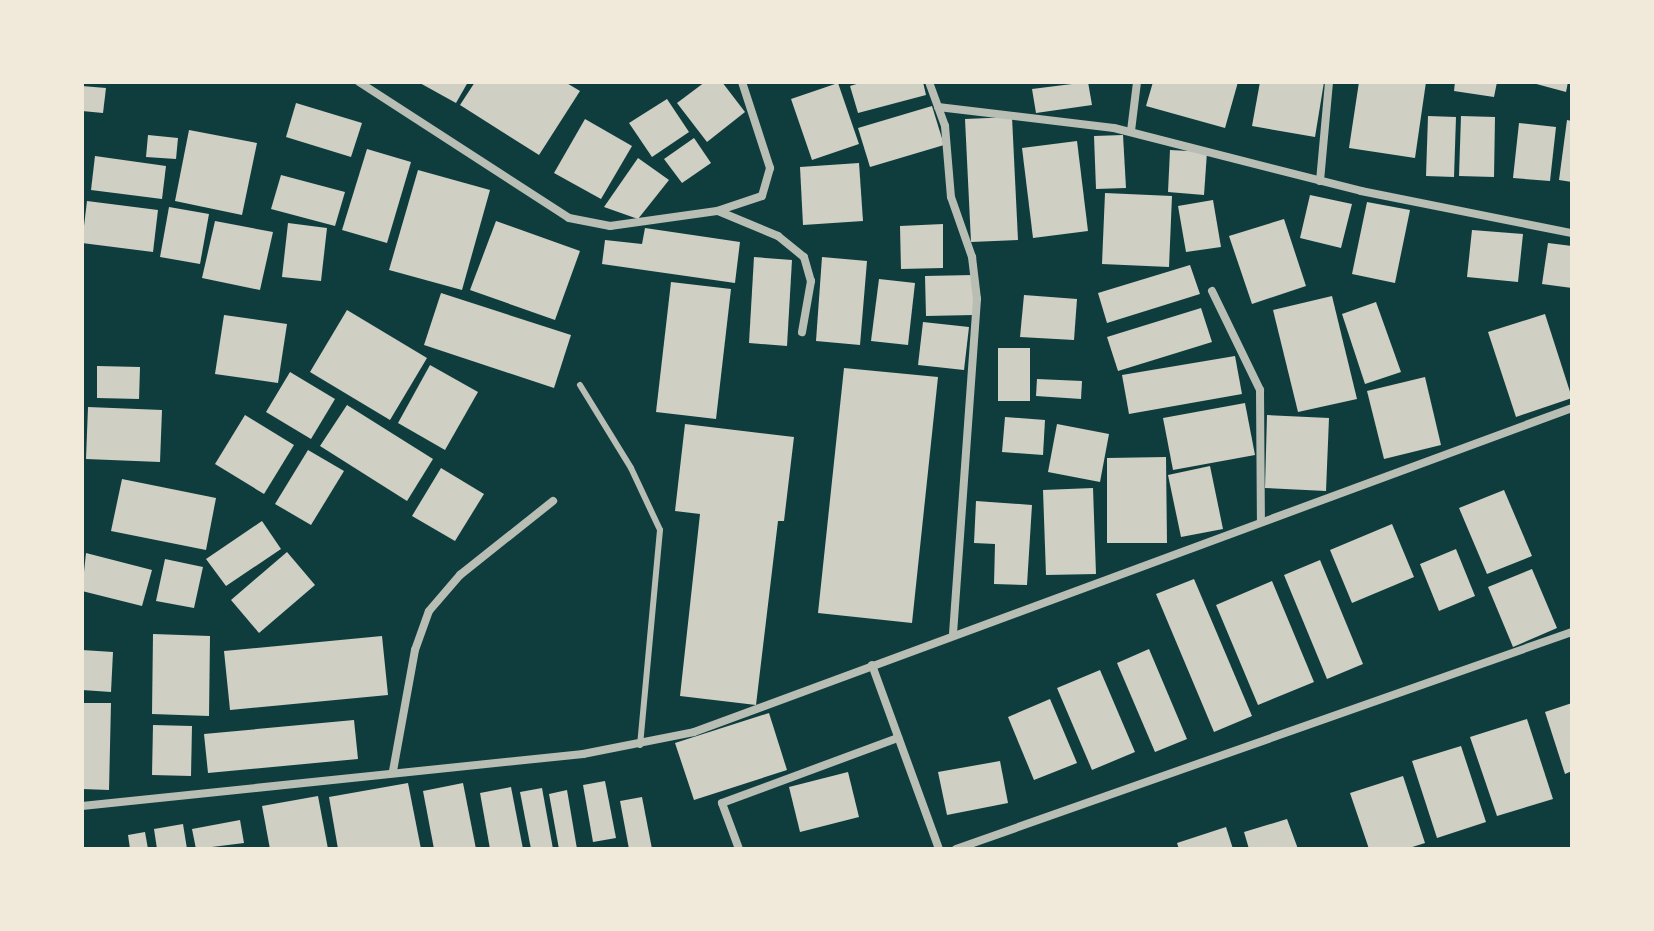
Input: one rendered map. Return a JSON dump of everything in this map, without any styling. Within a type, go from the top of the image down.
[{"type":"street","points":[[359,82],[569,218],[610,226],[717,211],[762,196],[770,168],[742,82]]},
{"type":"street","points":[[929,82],[938,107],[951,197],[972,257],[977,299],[953,633]]},
{"type":"street","points":[[1131,131],[1137,82]]},
{"type":"street","points":[[1320,181],[1329,82]]},
{"type":"street","points":[[938,107],[1131,131],[1320,181],[1572,233]]},
{"type":"street","points":[[717,211],[778,236],[804,257],[811,281],[802,332]]},
{"type":"street","points":[[1212,291],[1260,390],[1261,521]]},
{"type":"street","points":[[82,806],[640,745],[754,713],[953,633],[1572,408]]},
{"type":"street","points":[[393,771],[415,650],[429,611],[460,575],[553,501]]},
{"type":"street","points":[[956,849],[1572,632]]},
{"type":"street","points":[[872,665],[939,849]]},
{"type":"street","points":[[739,849],[722,803],[898,738]]},
{"type":"lane","points":[[580,385],[631,468],[660,530],[640,745]]},
{"type":"building","points":[[418,82],[468,82],[456,103]]},
{"type":"building","points":[[475,82],[565,82],[580,91],[539,155],[460,105]]},
{"type":"building","points":[[705,82],[722,82],[745,112],[707,142],[677,103]]},
{"type":"building","points":[[863,82],[923,82],[926,95],[858,113],[850,86]]},
{"type":"building","points":[[1088,82],[1092,105],[1036,113],[1032,89]]},
{"type":"building","points":[[1153,82],[1238,82],[1225,128],[1146,106]]},
{"type":"building","points":[[1260,82],[1324,82],[1315,137],[1252,126]]},
{"type":"building","points":[[1359,82],[1426,82],[1415,158],[1349,148]]},
{"type":"building","points":[[1455,82],[1497,82],[1494,97],[1454,91]]},
{"type":"building","points":[[1529,82],[1568,82],[1566,92]]},
{"type":"building","points":[[838,83],[859,144],[812,160],[791,99]]},
{"type":"building","points":[[82,86],[106,88],[103,113],[82,111]]},
{"type":"building","points":[[667,99],[689,132],[652,157],[629,123]]},
{"type":"building","points":[[296,103],[362,123],[351,157],[286,137]]},
{"type":"building","points":[[932,106],[944,145],[870,167],[858,128]]},
{"type":"building","points":[[1428,116],[1456,117],[1454,177],[1426,176]]},
{"type":"building","points":[[1461,116],[1495,117],[1494,177],[1459,176]]},
{"type":"building","points":[[1012,117],[1018,240],[971,242],[965,119]]},
{"type":"building","points":[[585,119],[632,146],[601,199],[554,173]]},
{"type":"building","points":[[1567,120],[1572,121],[1572,182],[1559,180]]},
{"type":"building","points":[[1519,123],[1556,127],[1550,181],[1513,178]]},
{"type":"building","points":[[189,130],[257,143],[242,215],[175,201]]},
{"type":"building","points":[[148,135],[178,138],[176,159],[146,157]]},
{"type":"building","points":[[1123,135],[1126,188],[1096,189],[1094,136]]},
{"type":"building","points":[[694,138],[711,163],[682,183],[664,159]]},
{"type":"building","points":[[1077,141],[1088,231],[1033,238],[1022,148]]},
{"type":"building","points":[[367,149],[411,162],[387,243],[342,230]]},
{"type":"building","points":[[1170,150],[1207,152],[1204,195],[1168,192]]},
{"type":"building","points":[[95,156],[166,166],[162,199],[91,190]]},
{"type":"building","points":[[638,158],[669,180],[638,219],[604,207]]},
{"type":"building","points":[[859,163],[863,221],[803,225],[800,167]]},
{"type":"building","points":[[418,170],[490,190],[462,290],[389,270]]},
{"type":"building","points":[[281,175],[345,192],[335,226],[271,209]]},
{"type":"building","points":[[1105,193],[1172,196],[1169,267],[1102,264]]},
{"type":"building","points":[[1310,195],[1352,204],[1341,248],[1300,238]]},
{"type":"building","points":[[1213,200],[1221,247],[1186,252],[1178,206]]},
{"type":"building","points":[[87,201],[158,210],[153,252],[82,243]]},
{"type":"building","points":[[1367,202],[1410,210],[1395,283],[1352,274]]},
{"type":"building","points":[[169,207],[209,214],[200,264],[160,257]]},
{"type":"building","points":[[1284,219],[1306,286],[1252,304],[1229,236]]},
{"type":"building","points":[[215,221],[273,232],[260,290],[202,278]]},
{"type":"building","points":[[496,221],[580,251],[555,320],[470,290]]},
{"type":"building","points":[[288,223],[327,228],[321,281],[282,277]]},
{"type":"building","points":[[943,224],[943,268],[901,269],[900,226]]},
{"type":"building","points":[[645,228],[740,242],[735,283],[602,264],[605,240],[642,244]]},
{"type":"building","points":[[1472,230],[1523,234],[1518,282],[1467,277]]},
{"type":"building","points":[[1548,243],[1572,246],[1572,288],[1542,284]]},
{"type":"building","points":[[754,257],[792,260],[787,346],[749,343]]},
{"type":"building","points":[[822,257],[867,261],[860,345],[816,341]]},
{"type":"building","points":[[1190,265],[1200,294],[1107,323],[1098,293]]},
{"type":"building","points":[[973,275],[974,315],[926,316],[925,276]]},
{"type":"building","points":[[879,279],[915,283],[908,345],[871,341]]},
{"type":"building","points":[[671,282],[731,289],[716,419],[656,412]]},
{"type":"building","points":[[441,293],[571,335],[554,388],[424,345]]},
{"type":"building","points":[[1024,295],[1077,299],[1074,340],[1020,337]]},
{"type":"building","points":[[1332,296],[1357,399],[1298,412],[1273,310]]},
{"type":"building","points":[[1376,302],[1401,372],[1365,384],[1342,314]]},
{"type":"building","points":[[1201,308],[1212,342],[1118,371],[1107,337]]},
{"type":"building","points":[[347,310],[427,358],[390,420],[310,372]]},
{"type":"building","points":[[1545,314],[1572,398],[1516,417],[1488,332]]},
{"type":"building","points":[[224,315],[287,324],[278,383],[215,374]]},
{"type":"building","points":[[923,322],[969,327],[964,370],[918,365]]},
{"type":"building","points":[[998,348],[1030,348],[1030,401],[998,401]]},
{"type":"building","points":[[1235,356],[1242,394],[1129,414],[1122,375]]},
{"type":"building","points":[[430,365],[478,392],[445,450],[398,423]]},
{"type":"building","points":[[97,366],[140,367],[139,399],[97,398]]},
{"type":"building","points":[[844,368],[938,377],[912,623],[818,613]]},
{"type":"building","points":[[290,372],[335,399],[311,439],[266,412]]},
{"type":"building","points":[[1425,377],[1441,445],[1384,459],[1367,391]]},
{"type":"building","points":[[1037,379],[1082,381],[1081,399],[1036,396]]},
{"type":"building","points":[[1245,403],[1255,455],[1173,470],[1163,418]]},
{"type":"building","points":[[347,405],[433,459],[407,501],[320,446]]},
{"type":"building","points":[[88,407],[162,410],[160,462],[86,459]]},
{"type":"building","points":[[245,415],[294,445],[264,494],[215,464]]},
{"type":"building","points":[[1267,415],[1329,418],[1326,491],[1265,488]]},
{"type":"building","points":[[1005,417],[1045,420],[1043,455],[1002,452]]},
{"type":"building","points":[[685,424],[794,437],[784,521],[778,521],[756,705],[680,696],[700,514],[675,511]]},
{"type":"building","points":[[1057,424],[1109,434],[1100,482],[1048,472]]},
{"type":"building","points":[[308,450],[344,471],[311,525],[275,504]]},
{"type":"building","points":[[1166,457],[1167,543],[1107,543],[1107,458]]},
{"type":"building","points":[[1210,466],[1223,529],[1181,537],[1168,475]]},
{"type":"building","points":[[441,468],[484,494],[455,541],[412,516]]},
{"type":"building","points":[[122,479],[216,498],[206,550],[111,531]]},
{"type":"building","points":[[1093,488],[1096,574],[1046,575],[1043,490]]},
{"type":"building","points":[[1504,490],[1532,556],[1487,574],[1459,508]]},
{"type":"building","points":[[976,501],[1032,505],[1027,585],[994,584],[995,544],[974,543]]},
{"type":"building","points":[[262,521],[281,549],[226,586],[206,559]]},
{"type":"building","points":[[1392,524],[1414,577],[1352,603],[1330,550]]},
{"type":"building","points":[[1456,549],[1475,596],[1439,611],[1420,564]]},
{"type":"building","points":[[287,552],[315,585],[259,633],[231,600]]},
{"type":"building","points":[[86,553],[152,570],[142,606],[82,591]]},
{"type":"building","points":[[165,559],[203,567],[194,608],[156,601]]},
{"type":"building","points":[[1320,560],[1363,664],[1327,679],[1284,575]]},
{"type":"building","points":[[1532,569],[1557,628],[1513,647],[1488,587]]},
{"type":"building","points":[[1194,579],[1252,716],[1214,732],[1156,594]]},
{"type":"building","points":[[1272,581],[1314,682],[1258,705],[1216,605]]},
{"type":"building","points":[[153,634],[210,636],[209,716],[152,714]]},
{"type":"building","points":[[382,636],[388,695],[230,710],[224,651]]},
{"type":"building","points":[[1149,649],[1187,739],[1155,752],[1117,663]]},
{"type":"building","points":[[82,650],[113,652],[111,692],[82,690]]},
{"type":"building","points":[[1100,670],[1135,752],[1092,770],[1057,688]]},
{"type":"building","points":[[1050,699],[1077,763],[1034,780],[1008,717]]},
{"type":"building","points":[[82,703],[111,703],[109,790],[82,789]]},
{"type":"building","points":[[1572,703],[1572,771],[1565,774],[1545,712]]},
{"type":"building","points":[[769,713],[787,770],[694,800],[675,743]]},
{"type":"building","points":[[1527,719],[1553,799],[1497,816],[1470,737]]},
{"type":"building","points":[[354,720],[358,759],[208,773],[204,734]]},
{"type":"building","points":[[153,725],[192,726],[191,776],[152,775]]},
{"type":"building","points":[[1461,746],[1486,822],[1437,838],[1412,761]]},
{"type":"building","points":[[1000,761],[1008,803],[947,815],[938,772]]},
{"type":"building","points":[[848,772],[859,817],[800,832],[789,787]]},
{"type":"building","points":[[1403,776],[1425,843],[1406,849],[1369,849],[1350,793]]},
{"type":"building","points":[[605,781],[616,838],[593,842],[583,785]]},
{"type":"building","points":[[408,783],[421,849],[338,849],[329,797]]},
{"type":"building","points":[[463,783],[476,849],[434,849],[423,791]]},
{"type":"building","points":[[511,787],[523,849],[490,849],[480,793]]},
{"type":"building","points":[[542,788],[553,849],[531,849],[520,792]]},
{"type":"building","points":[[567,790],[577,849],[559,849],[549,794]]},
{"type":"building","points":[[318,796],[328,849],[270,849],[262,806]]},
{"type":"building","points":[[642,797],[652,849],[629,849],[620,801]]},
{"type":"building","points":[[1287,819],[1298,849],[1249,849],[1244,832]]},
{"type":"building","points":[[240,820],[244,843],[196,849],[192,829]]},
{"type":"building","points":[[183,824],[187,849],[157,849],[154,829]]},
{"type":"building","points":[[1226,827],[1233,849],[1179,849],[1177,843]]},
{"type":"building","points":[[145,832],[148,849],[130,849],[128,835]]}]
